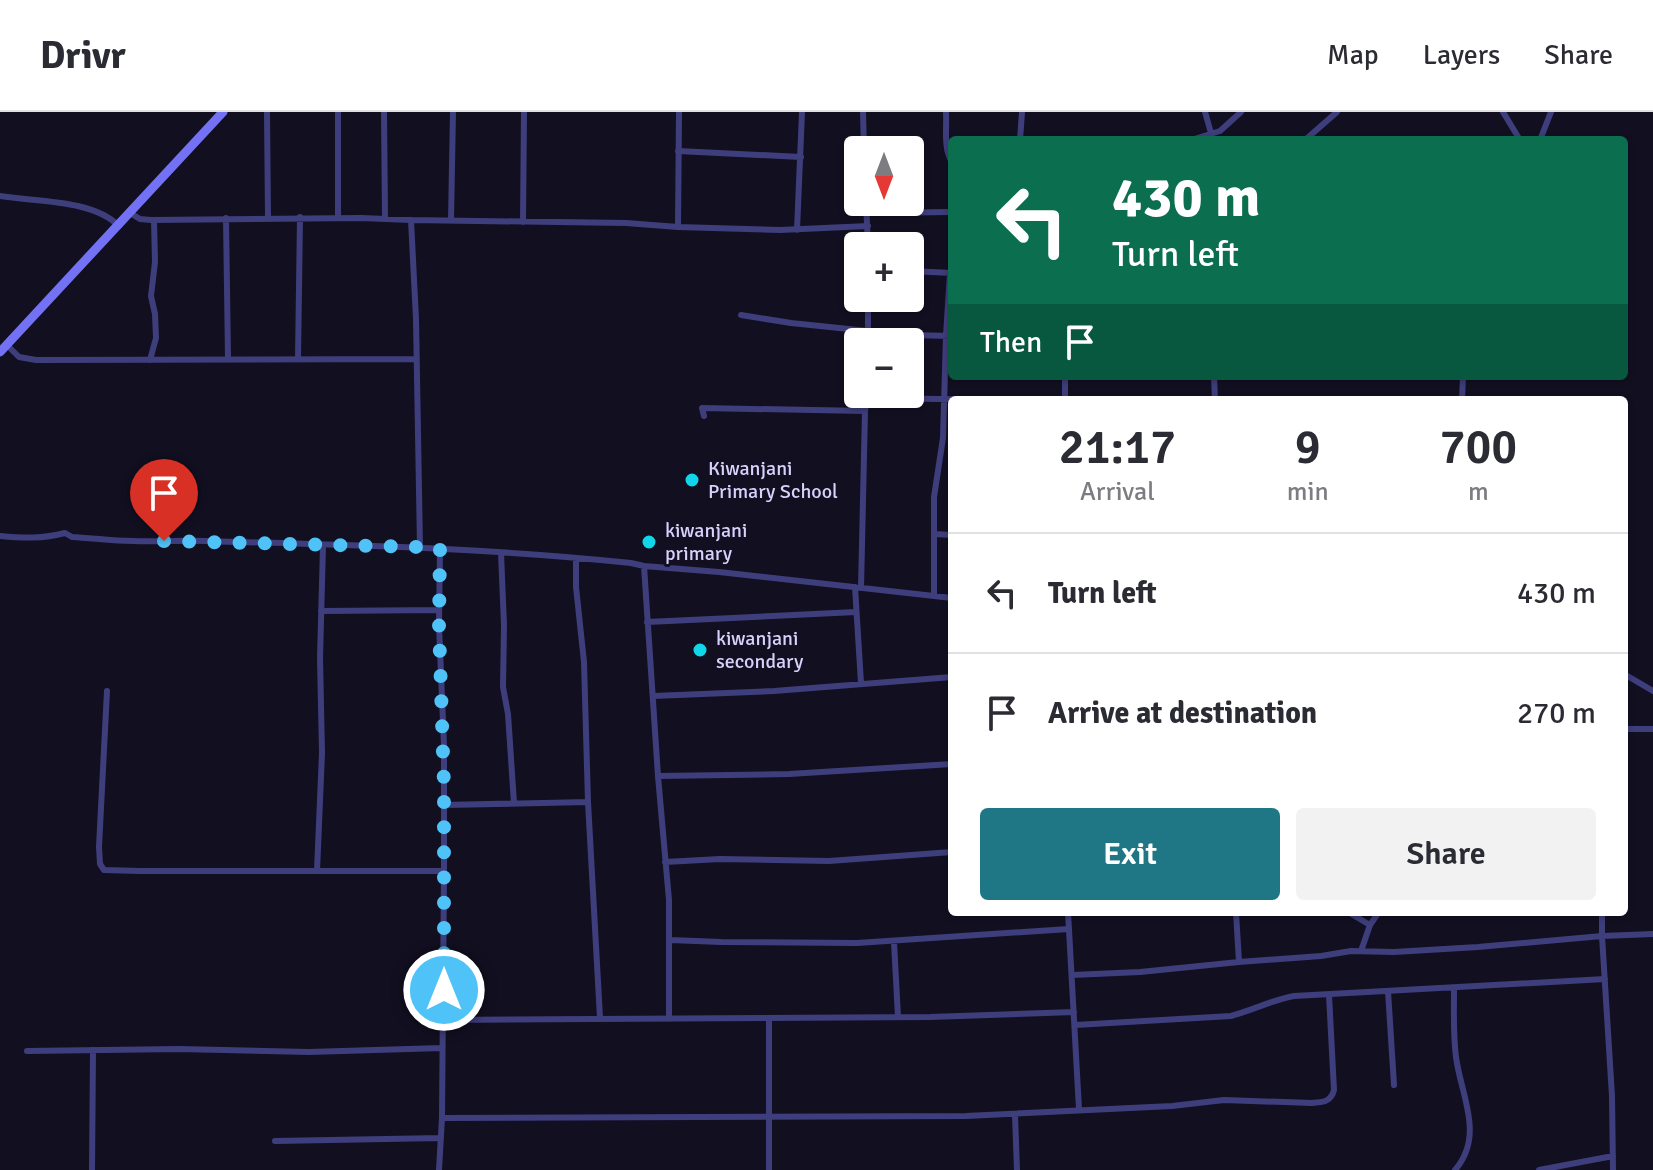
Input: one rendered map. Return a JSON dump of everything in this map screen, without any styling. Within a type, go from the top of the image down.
[{"type":"street","points":[[223,112],[3,349],[26,359],[416,359]]},
{"type":"street","points":[[267,112],[268,217]]},
{"type":"street","points":[[338,112],[338,217]]},
{"type":"street","points":[[384,112],[385,218]]},
{"type":"street","points":[[451,220],[453,112]]},
{"type":"street","points":[[523,222],[524,112]]},
{"type":"street","points":[[678,227],[679,112]]},
{"type":"street","points":[[797,230],[802,112]]},
{"type":"street","points":[[863,112],[864,136]]},
{"type":"street","points":[[946,112],[948,153]]},
{"type":"street","points":[[1020,136],[1022,112]]},
{"type":"street","points":[[1205,112],[1212,136]]},
{"type":"street","points":[[1213,136],[1241,112]]},
{"type":"street","points":[[1310,136],[1337,112]]},
{"type":"street","points":[[1503,112],[1518,136]]},
{"type":"street","points":[[1542,136],[1551,112]]},
{"type":"street","points":[[678,151],[801,157]]},
{"type":"street","points":[[0,196],[73,205],[107,217],[119,226]]},
{"type":"street","points":[[924,212],[948,212]]},
{"type":"street","points":[[130,213],[140,219],[154,220],[338,217],[797,230],[868,226]]},
{"type":"street","points":[[867,216],[868,232]]},
{"type":"street","points":[[298,359],[300,217]]},
{"type":"street","points":[[226,218],[228,358]]},
{"type":"street","points":[[150,360],[156,338],[151,296],[155,262],[154,220]]},
{"type":"street","points":[[411,220],[420,547]]},
{"type":"street","points":[[924,272],[948,273]]},
{"type":"street","points":[[741,315],[844,332]]},
{"type":"street","points":[[924,336],[948,336]]},
{"type":"street","points":[[934,596],[934,497],[942,446],[948,348]]},
{"type":"street","points":[[924,397],[948,398]]},
{"type":"street","points":[[704,416],[702,408],[865,411]]},
{"type":"street","points":[[861,683],[856,612],[866,408]]},
{"type":"street","points":[[0,536],[50,537],[65,533],[72,537],[132,541],[420,547],[706,570],[948,598]]},
{"type":"street","points":[[934,534],[948,535]]},
{"type":"street","points":[[317,871],[322,753],[323,546]]},
{"type":"street","points":[[439,1170],[444,871],[440,549]]},
{"type":"street","points":[[501,553],[503,687],[508,714],[514,803]]},
{"type":"street","points":[[576,558],[584,662],[600,1018]]},
{"type":"street","points":[[644,566],[670,940],[669,1019]]},
{"type":"street","points":[[321,611],[439,610]]},
{"type":"street","points":[[647,622],[856,612]]},
{"type":"street","points":[[1628,676],[1653,691]]},
{"type":"street","points":[[653,696],[774,691],[948,677]]},
{"type":"street","points":[[107,691],[99,847],[102,868],[115,871],[444,871]]},
{"type":"street","points":[[1628,729],[1653,729]]},
{"type":"street","points":[[658,776],[789,774],[948,764]]},
{"type":"street","points":[[444,805],[588,802]]},
{"type":"street","points":[[665,862],[720,859],[829,861],[948,852]]},
{"type":"street","points":[[1068,916],[1079,1109]]},
{"type":"street","points":[[1236,916],[1239,962]]},
{"type":"street","points":[[1355,916],[1370,925]]},
{"type":"street","points":[[1361,951],[1376,916]]},
{"type":"street","points":[[1602,916],[1613,1170]]},
{"type":"street","points":[[670,940],[894,942],[1069,929]]},
{"type":"street","points":[[1072,975],[1140,972],[1361,951],[1394,952],[1653,934]]},
{"type":"street","points":[[894,942],[898,1017]]},
{"type":"street","points":[[1075,1025],[1218,1018],[1283,998],[1605,979]]},
{"type":"street","points":[[1454,988],[1456,1058],[1471,1132],[1468,1149],[1455,1170]]},
{"type":"street","points":[[1388,991],[1394,1085]]},
{"type":"street","points":[[442,1118],[1015,1115],[1224,1100],[1312,1103],[1325,1101],[1333,1096],[1334,1090],[1329,995]]},
{"type":"street","points":[[443,1020],[769,1019],[1074,1012]]},
{"type":"street","points":[[769,1019],[769,1170]]},
{"type":"street","points":[[27,1051],[179,1049],[309,1052],[442,1048]]},
{"type":"street","points":[[92,1170],[93,1050]]},
{"type":"street","points":[[1015,1115],[1017,1170]]},
{"type":"street","points":[[275,1141],[441,1138]]},
{"type":"street","points":[[1539,1170],[1613,1156]]},
{"type":"place","name":"Kiwanjani Primary School","points":[[692,480]]},
{"type":"place","name":"kiwanjani primary","points":[[649,542]]},
{"type":"place","name":"kiwanjani secondary","points":[[700,650]]},
{"type":"route","points":[[164,541],[440,549],[444,990]]}]
